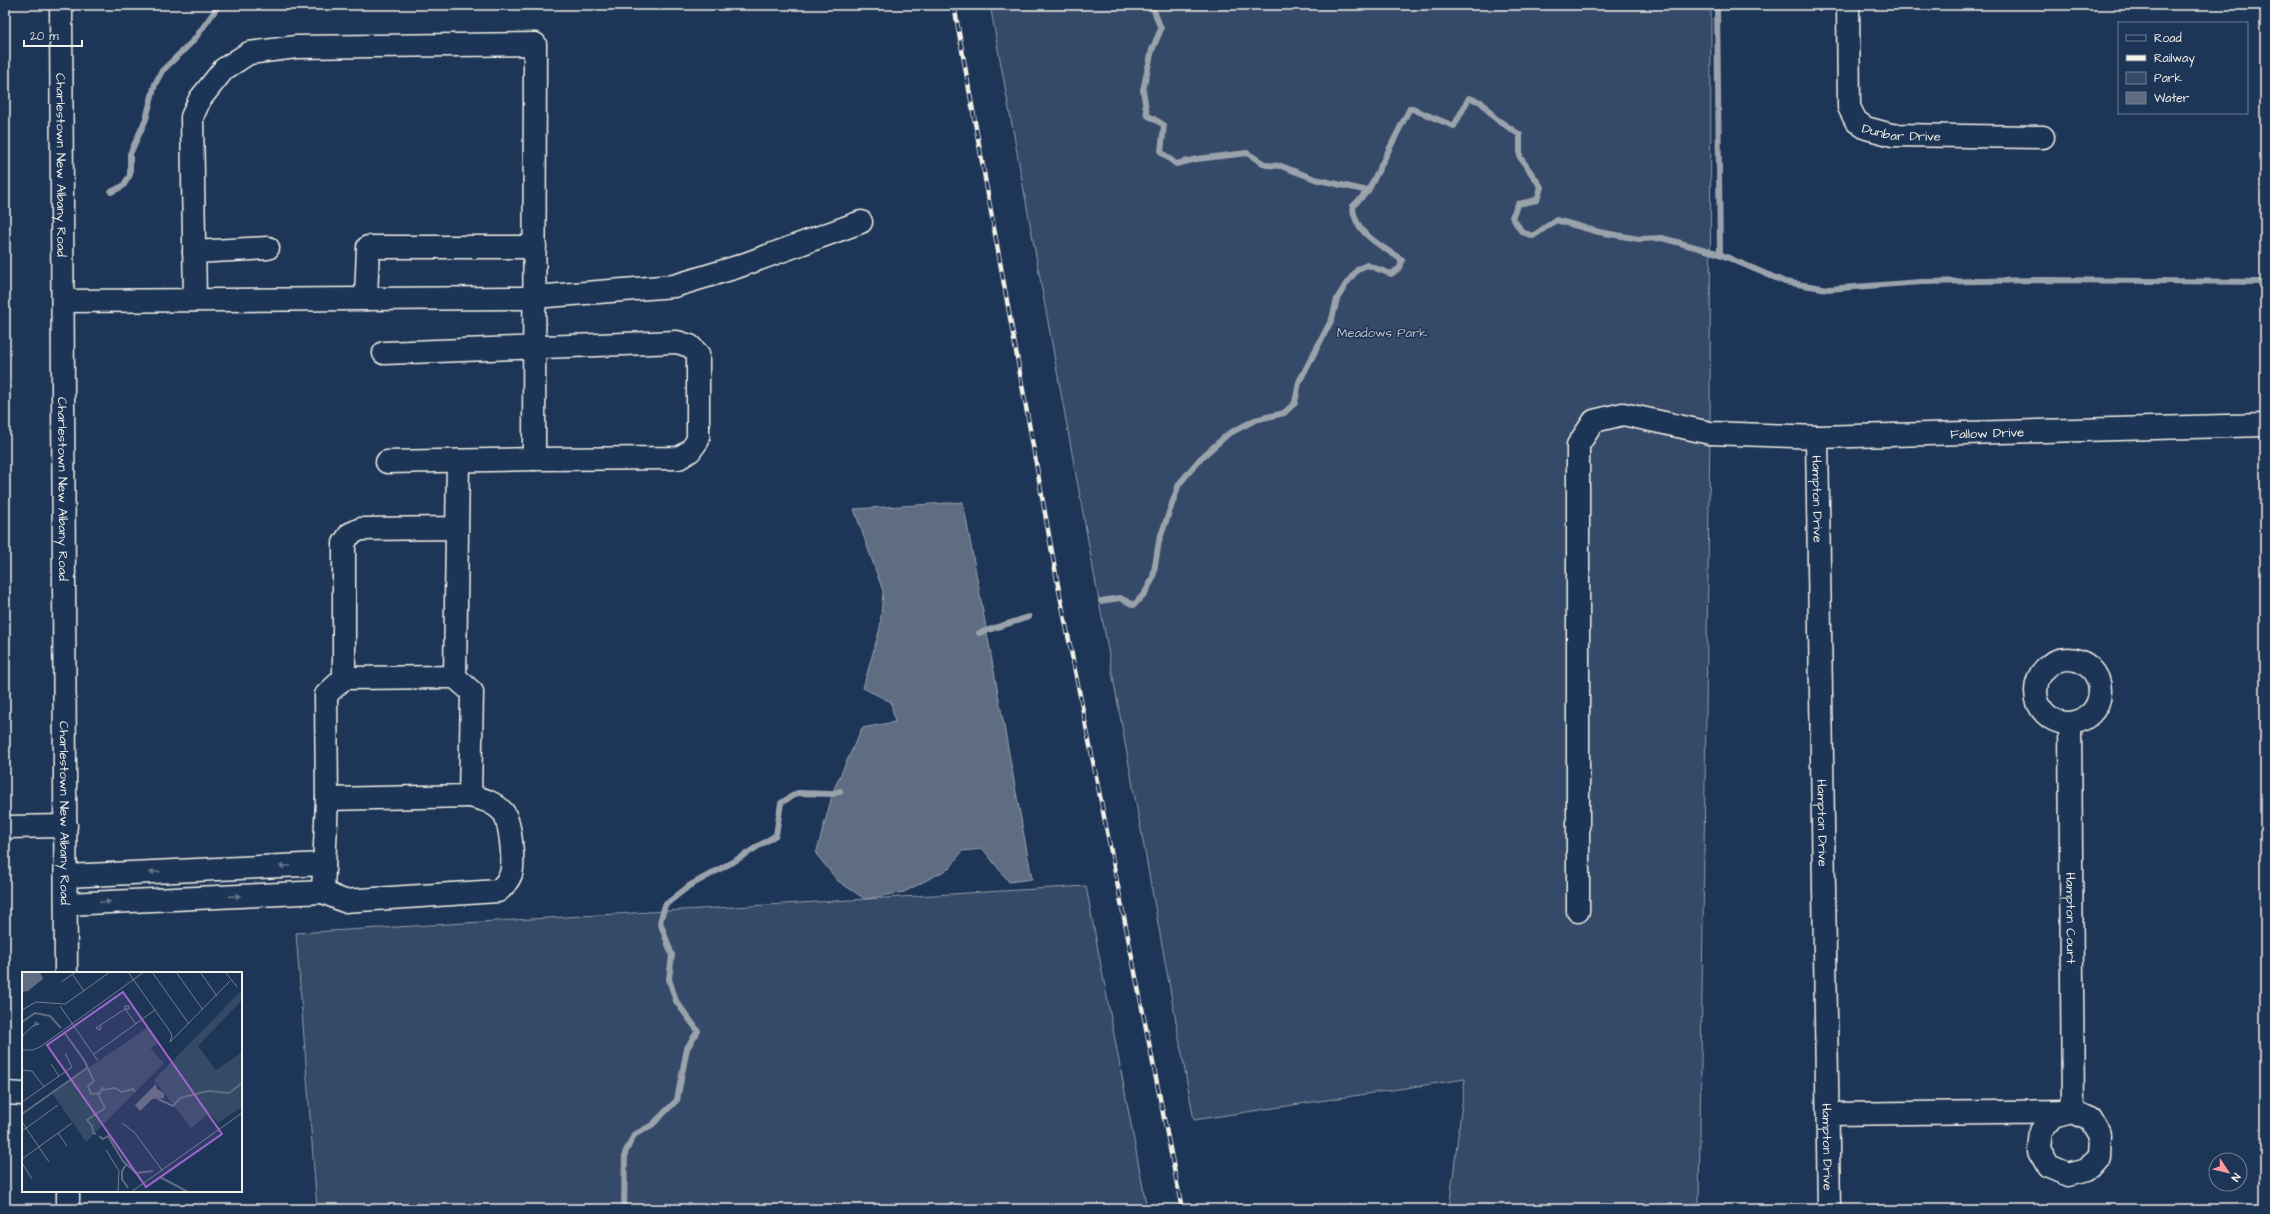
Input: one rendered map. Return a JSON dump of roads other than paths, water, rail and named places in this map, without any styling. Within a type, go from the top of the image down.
[{"type":"street","name":"Charlestown New Albany Road","points":[[61,5],[66,972]]},
{"type":"street","name":"Dunbar Drive","points":[[1848,5],[1849,107],[1856,121],[1866,128],[1892,135],[2043,137]]},
{"type":"street","points":[[195,300],[192,117],[200,99],[224,69],[249,53],[296,47],[535,44],[536,346],[534,459]]},
{"type":"street","points":[[63,300],[535,297],[674,286],[744,265],[861,222]]},
{"type":"street","points":[[366,299],[368,247],[535,247]]},
{"type":"street","points":[[194,252],[268,248]]},
{"type":"street","points":[[384,353],[536,346],[677,342],[690,346],[698,354],[698,440],[690,451],[679,458],[387,462]]},
{"type":"street","name":"Fallow Drive","points":[[1578,911],[1578,445],[1594,421],[1623,414],[1710,433],[1817,437],[2265,426]]},
{"type":"street","name":"Hampton Drive","points":[[1817,437],[1829,1209]]},
{"type":"street","points":[[455,678],[458,461]]},
{"type":"street","points":[[344,678],[344,543],[350,534],[361,529],[457,528]]},
{"type":"street","points":[[323,892],[327,799],[326,695],[344,678],[455,678],[472,692],[470,796]]},
{"type":"street","name":"Hampton Court","points":[[1828,1114],[2073,1111],[2070,724]]},
{"type":"street","points":[[66,904],[323,892],[344,901],[498,891],[506,885],[511,873],[510,823],[503,812],[491,802],[470,796],[327,799]]},
{"type":"street","points":[[5,827],[66,826]]},
{"type":"street","points":[[66,876],[324,864]]},
{"type":"street","points":[[5,1093],[22,1094]]},
{"type":"street","points":[[68,1192],[68,1209]]},
{"type":"water","points":[[963,502],[1032,879],[1009,882],[983,849],[962,851],[950,868],[904,892],[865,899],[838,881],[816,854],[834,789],[862,728],[895,722],[891,702],[863,688],[880,628],[883,591],[854,509]]},
{"type":"waterway","points":[[111,192],[123,186],[130,175],[130,154],[146,119],[155,84],[162,71],[194,40],[219,5]]},
{"type":"waterway","points":[[1152,5],[1161,29],[1152,50],[1143,90],[1147,115],[1164,125],[1161,152],[1176,164],[1197,159],[1247,153],[1266,165],[1281,166],[1315,179],[1368,191]]},
{"type":"waterway","points":[[1717,5],[1720,254]]},
{"type":"waterway","points":[[1101,601],[1120,598],[1134,605],[1145,593],[1153,578],[1159,541],[1179,484],[1200,459],[1228,434],[1255,420],[1284,413],[1295,403],[1299,382],[1332,319],[1337,299],[1346,284],[1358,269],[1367,265],[1391,274],[1400,268],[1402,260],[1378,244],[1363,231],[1354,215],[1353,206],[1368,191],[1410,108],[1454,126],[1469,98],[1481,102],[1495,118],[1520,135],[1520,157],[1541,187],[1537,200],[1518,204],[1512,217],[1522,232],[1533,236],[1556,220],[1599,232],[1639,239],[1662,238],[1717,253],[1785,282],[1828,289],[1921,282],[2043,280],[2265,282]]},
{"type":"waterway","points":[[979,633],[1029,617]]},
{"type":"waterway","points":[[624,1209],[625,1153],[634,1135],[652,1125],[677,1100],[687,1048],[698,1031],[676,1001],[669,979],[672,955],[660,922],[665,905],[689,886],[738,859],[776,835],[781,803],[797,793],[833,794],[840,791]]},
{"type":"railway","points":[[954,5],[1057,580],[1182,1209]]},
{"type":"park label","name":"Meadows Park","points":[[1382,332]]}]
